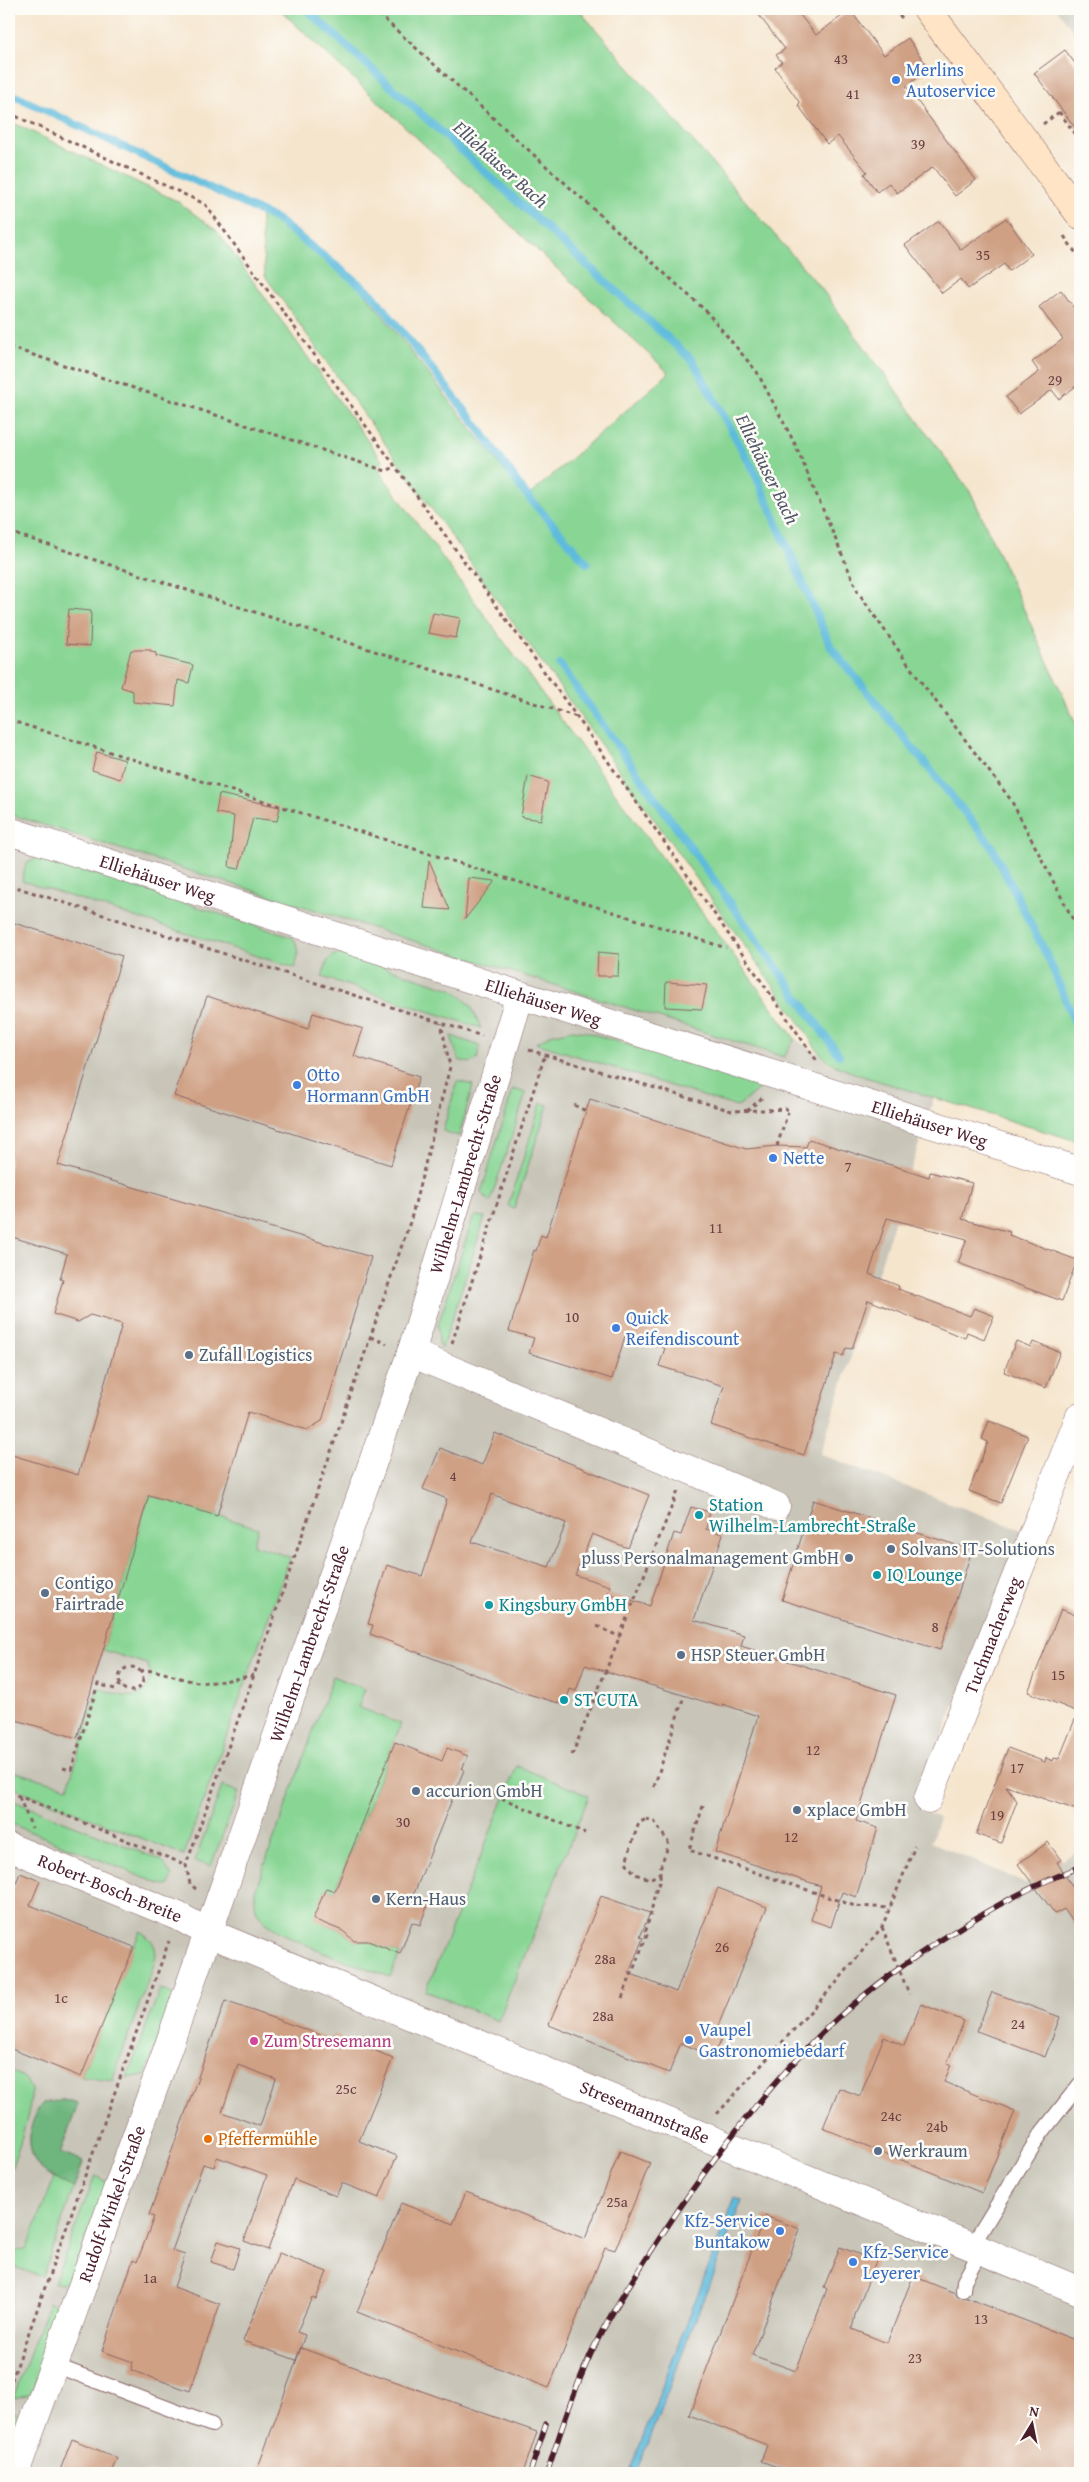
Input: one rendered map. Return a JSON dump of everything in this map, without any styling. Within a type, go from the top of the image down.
[{"type":"street","points":[[927,9],[1078,208]]},
{"type":"street","name":"Elliehäuser Weg","points":[[9,831],[520,995],[1080,1170]]},
{"type":"street","name":"Wilhelm-Lambrecht-Straße","points":[[209,1933],[411,1354],[520,995]]},
{"type":"street","points":[[411,1354],[776,1506]]},
{"type":"street","name":"Tuchmacherweg","points":[[928,1799],[1080,1416]]},
{"type":"street","name":"Robert-Bosch-Breite","points":[[9,1847],[178,1916],[209,1933]]},
{"type":"street","name":"Stresemannstraße","points":[[209,1933],[1080,2291]]},
{"type":"street","name":"Rudolf-Winkel-Straße","points":[[15,2473],[209,1933]]},
{"type":"lane","points":[[963,2290],[964,2281],[976,2248],[1040,2135],[1080,2084]]},
{"type":"lane","points":[[54,2366],[212,2425]]},
{"type":"path","points":[[373,9],[706,311],[757,372],[795,444],[858,592],[915,674],[1011,800],[1080,933]]},
{"type":"path","points":[[1047,121],[1061,111],[1080,140]]},
{"type":"path","points":[[9,114],[205,204],[577,717],[819,1064]]},
{"type":"path","points":[[9,347],[386,471],[396,468]]},
{"type":"path","points":[[9,532],[577,717]]},
{"type":"path","points":[[9,720],[726,948]]},
{"type":"path","points":[[9,885],[505,1043],[732,1111],[747,1112]]},
{"type":"path","points":[[9,1792],[186,1865],[254,1675],[411,1219],[450,1067],[441,1023]]},
{"type":"path","points":[[444,1367],[545,1055]]},
{"type":"path","points":[[574,1105],[586,1112]]},
{"type":"path","points":[[777,1146],[789,1109]]},
{"type":"path","points":[[572,1755],[687,1470]]},
{"type":"path","points":[[597,1626],[620,1637]]},
{"type":"path","points":[[140,1671],[143,1682],[135,1690],[124,1689],[120,1685],[120,1674],[123,1669],[129,1667],[140,1671],[151,1669],[200,1682],[231,1680],[254,1675]]},
{"type":"path","points":[[63,1768],[71,1770],[98,1684],[115,1688],[120,1685]]},
{"type":"path","points":[[654,1787],[684,1696]]},
{"type":"path","points":[[494,1795],[586,1833]]},
{"type":"path","points":[[704,1806],[689,1850],[855,1906],[890,1908]]},
{"type":"path","points":[[622,1998],[647,1935],[645,1933],[653,1912],[654,1896],[661,1880],[660,1863],[668,1847],[667,1838],[654,1821],[646,1819],[637,1828],[627,1856],[628,1866],[635,1874],[646,1878],[660,1873]]},
{"type":"path","points":[[699,2134],[837,1982],[882,1927],[915,1846]]},
{"type":"path","points":[[9,2388],[178,1916]]},
{"type":"path","points":[[882,1927],[909,1994]]},
{"type":"shaded area","points":[[1057,9],[1080,9],[1080,28],[1074,32]]},
{"type":"shaded area","points":[[9,814],[784,1057],[795,1039],[830,1064],[934,1097],[820,1454],[1022,1530],[940,1743],[921,1811],[939,1818],[931,1842],[1026,1883],[1034,1876],[1080,1850],[1080,2473],[9,2473]]},
{"type":"green space","points":[[279,9],[578,9],[821,288],[971,493],[1080,733],[1080,1142],[862,1076],[827,1060],[816,1049],[805,1030],[265,276],[260,211],[362,289],[526,498],[669,373]]},
{"type":"green space","points":[[9,121],[177,201],[217,231],[383,462],[378,466],[382,475],[795,1039],[784,1057],[9,814]]},
{"type":"green space","points":[[39,856],[291,937],[298,948],[295,968],[22,881],[26,864]]},
{"type":"green space","points":[[344,954],[454,990],[471,1006],[481,1028],[322,977],[327,962],[333,955]]},
{"type":"green space","points":[[572,1030],[587,1032],[761,1087],[737,1107],[536,1043],[550,1035]]},
{"type":"green space","points":[[451,1036],[480,1046],[477,1060],[469,1063],[459,1060]]},
{"type":"green space","points":[[457,1081],[473,1085],[459,1136],[443,1131]]},
{"type":"green space","points":[[513,1089],[526,1093],[490,1202],[481,1193]]},
{"type":"green space","points":[[541,1103],[548,1105],[514,1209],[508,1206]]},
{"type":"green space","points":[[476,1216],[485,1217],[442,1349],[439,1342],[438,1325],[473,1218]]},
{"type":"green space","points":[[149,1495],[258,1528],[253,1545],[290,1557],[184,1855],[9,1786],[9,1770],[68,1787],[98,1688],[119,1695],[133,1696],[139,1695],[144,1691],[148,1684],[150,1674],[147,1664],[103,1650]]},
{"type":"green space","points":[[333,1676],[365,1689],[358,1707],[401,1724],[335,1891],[326,1888],[314,1919],[343,1931],[354,1941],[368,1941],[400,1954],[390,1977],[319,1950],[280,1932],[266,1923],[258,1914],[255,1906],[255,1891]]},
{"type":"green space","points":[[517,1766],[589,1796],[498,2021],[426,1991]]},
{"type":"green space","points":[[222,1786],[239,1792],[211,1866],[195,1861]]},
{"type":"green space","points":[[9,1799],[161,1860],[172,1876],[168,1886],[9,1823]]},
{"type":"green space","points":[[140,1931],[153,1943],[156,1956],[112,2081],[81,2077]]},
{"type":"green space","points":[[160,1989],[175,1995],[145,2075],[127,2078]]},
{"type":"green space","points":[[9,2070],[25,2080],[31,2090],[31,2096],[23,2131],[9,2172]]},
{"type":"green space","points":[[63,2100],[78,2104],[60,2153],[83,2162],[42,2277],[9,2265],[9,2251],[26,2250],[54,2179],[36,2163],[33,2156],[30,2140],[32,2124],[43,2103]]},
{"type":"green space","points":[[63,2100],[78,2104],[60,2153],[83,2162],[74,2188],[54,2178],[42,2169],[31,2150],[30,2133],[38,2109],[43,2103]]},
{"type":"green space","points":[[95,2176],[107,2182],[70,2283],[54,2283]]},
{"type":"green space","points":[[49,2302],[56,2305],[61,2313],[31,2394],[13,2398]]},
{"type":"green space","points":[[10,2411],[18,2414],[20,2418],[9,2457]]},
{"type":"water","points":[[735,2197],[742,2200],[636,2473],[629,2473]]},
{"type":"building","points":[[754,9],[795,9],[816,35],[850,10],[884,55],[908,38],[929,69],[906,86],[976,180],[955,196],[933,167],[897,193],[889,183],[877,192],[864,174],[867,172],[838,136],[827,144],[798,105],[800,103],[775,68],[782,62],[776,55],[785,49]]},
{"type":"building","points":[[1065,50],[1080,70],[1080,134],[1034,73]]},
{"type":"building","points":[[1006,218],[1032,254],[1009,271],[1004,264],[968,289],[961,279],[942,293],[905,245],[939,221],[961,250]]},
{"type":"building","points":[[1061,290],[1080,316],[1080,383],[1059,399],[1052,390],[1019,414],[1006,397],[1039,372],[1032,362],[1063,339],[1039,307]]},
{"type":"building","points":[[69,609],[91,611],[90,646],[66,644]]},
{"type":"building","points":[[433,613],[460,618],[456,638],[428,633]]},
{"type":"building","points":[[131,650],[151,650],[151,652],[156,653],[156,656],[193,665],[189,683],[178,680],[175,706],[133,702],[133,691],[121,687]]},
{"type":"building","points":[[97,752],[125,760],[120,779],[92,770]]},
{"type":"building","points":[[528,776],[548,782],[541,820],[521,817]]},
{"type":"building","points":[[219,794],[280,807],[277,821],[253,818],[239,869],[229,867],[234,816],[216,813]]},
{"type":"building","points":[[429,860],[450,910],[424,908]]},
{"type":"building","points":[[469,878],[495,881],[465,919]]},
{"type":"building","points":[[14,923],[122,956],[58,1165],[371,1257],[322,1421],[307,1430],[248,1412],[217,1516],[149,1495],[77,1738],[9,1718],[9,1454],[78,1475],[122,1324],[90,1315],[78,1322],[53,1314],[63,1280],[60,1279],[67,1254],[9,1236],[9,940]]},
{"type":"building","points":[[598,952],[619,954],[618,976],[597,976]]},
{"type":"building","points":[[666,982],[707,985],[702,1009],[665,1007]]},
{"type":"building","name":"Otto Hormann GmbH","points":[[207,996],[308,1029],[313,1013],[363,1029],[354,1056],[419,1077],[391,1165],[174,1096]]},
{"type":"building","points":[[590,1099],[746,1149],[777,1146],[806,1147],[809,1139],[929,1177],[930,1172],[972,1183],[962,1219],[1010,1232],[1009,1235],[1077,1260],[1062,1301],[958,1263],[967,1239],[887,1218],[869,1274],[899,1286],[898,1289],[970,1316],[974,1308],[994,1316],[984,1339],[967,1332],[965,1338],[868,1300],[852,1349],[846,1348],[843,1356],[836,1354],[804,1455],[711,1425],[724,1386],[659,1366],[665,1348],[625,1336],[612,1379],[529,1353],[534,1338],[509,1331],[534,1250],[536,1251],[541,1235],[546,1237]]},
{"type":"building","points":[[1016,1341],[1031,1347],[1033,1342],[1060,1352],[1046,1388],[1004,1372]]},
{"type":"building","points":[[989,1421],[1028,1436],[1001,1503],[969,1491],[988,1442],[982,1439]]},
{"type":"building","points":[[495,1433],[649,1495],[628,1548],[592,1534],[575,1575],[610,1586],[608,1593],[650,1606],[674,1533],[681,1535],[691,1507],[710,1512],[706,1529],[723,1534],[694,1620],[744,1635],[741,1646],[896,1695],[856,1821],[878,1828],[856,1897],[842,1892],[831,1927],[811,1920],[821,1886],[715,1852],[758,1716],[722,1704],[722,1707],[585,1665],[576,1691],[570,1689],[565,1705],[515,1690],[370,1634],[373,1625],[368,1624],[387,1565],[422,1576],[447,1499],[423,1489],[440,1448],[482,1465]],"holes":[[[492,1494],[566,1523],[549,1567],[472,1542]]]},
{"type":"building","name":"IQ Lounge","points":[[813,1500],[972,1550],[940,1650],[782,1600]]},
{"type":"building","points":[[1061,1609],[1080,1617],[1080,1811],[1006,1786],[1017,1801],[1001,1843],[976,1834],[1008,1748],[1045,1762],[1046,1758],[1053,1761],[1054,1758],[1059,1759],[1078,1712],[1028,1692]]},
{"type":"building","points":[[395,1742],[442,1761],[447,1748],[468,1756],[411,1901],[427,1907],[420,1925],[412,1922],[400,1954],[368,1941],[354,1941],[343,1931],[313,1919],[326,1888],[335,1891]]},
{"type":"building","points":[[1048,1842],[1061,1860],[1057,1862],[1080,1899],[1080,1932],[1064,1909],[1055,1914],[1018,1864]]},
{"type":"building","points":[[20,1873],[40,1881],[30,1905],[134,1947],[81,2077],[9,2048],[9,1901]]},
{"type":"building","points":[[718,1888],[767,1907],[718,2026],[725,2029],[714,2057],[681,2043],[669,2073],[549,2025],[601,1896],[650,1913],[640,1937],[643,1938],[629,1973],[676,1992]]},
{"type":"building","points":[[992,1992],[1060,2017],[1045,2057],[977,2031]]},
{"type":"building","points":[[225,2001],[332,2039],[334,2034],[393,2058],[359,2141],[397,2156],[379,2198],[342,2183],[336,2196],[294,2179],[268,2250],[244,2241],[267,2175],[217,2157],[214,2167],[203,2164],[172,2251],[185,2255],[174,2287],[220,2304],[190,2391],[131,2370],[133,2362],[102,2351],[133,2260],[137,2262],[154,2217],[149,2215]],"holes":[[[238,2065],[276,2079],[260,2126],[222,2112]]]},
{"type":"building","points":[[921,2004],[964,2021],[947,2063],[951,2065],[944,2082],[1015,2111],[982,2193],[823,2128],[839,2088],[860,2096],[884,2037],[904,2046]]},
{"type":"building","points":[[620,2151],[650,2163],[615,2250],[605,2247],[549,2388],[357,2312],[401,2203],[453,2224],[466,2192],[585,2239]]},
{"type":"building","points":[[765,2216],[800,2229],[752,2355],[796,2371],[827,2289],[824,2287],[840,2247],[876,2261],[855,2315],[852,2329],[887,2343],[913,2276],[955,2293],[958,2297],[967,2298],[1080,2342],[1080,2473],[794,2473],[761,2461],[767,2445],[689,2415]]},
{"type":"building","points":[[218,2241],[240,2248],[233,2269],[211,2262]]},
{"type":"building","points":[[279,2253],[327,2272],[316,2299],[312,2297],[297,2332],[305,2335],[296,2360],[243,2341]]},
{"type":"building","points":[[301,2348],[537,2432],[523,2473],[256,2473]]},
{"type":"building","points":[[72,2439],[117,2458],[111,2473],[59,2473]]},
{"type":"waterway","name":"Elliehäuser Bach","points":[[306,9],[693,361],[753,469],[831,647],[991,845],[1050,962],[1080,1035]]},
{"type":"waterway","points":[[9,93],[276,219],[372,294],[475,423],[524,492],[587,563]]},
{"type":"waterway","points":[[560,665],[839,1055]]},
{"type":"railway","points":[[547,2473],[564,2421],[584,2370],[599,2337],[615,2309],[682,2205],[734,2133],[772,2087],[812,2043],[838,2018],[902,1966],[974,1919],[1046,1881],[1080,1867]]},
{"type":"railway","points":[[530,2473],[546,2424]]},
{"type":"place","name":"Merlins Autoservice","points":[[896,80]]},
{"type":"place","name":"Otto Hormann GmbH","points":[[297,1085]]},
{"type":"place","name":"Nette","points":[[773,1158]]},
{"type":"place","name":"Quick Reifendiscount","points":[[616,1328]]},
{"type":"place","name":"Zufall Logistics","points":[[189,1355]]},
{"type":"place","name":"Station Wilhelm-Lambrecht-Straße","points":[[699,1515]]},
{"type":"place","name":"Solvans IT-Solutions","points":[[891,1549]]},
{"type":"place","name":"pluss Personalmanagement GmbH","points":[[849,1558]]},
{"type":"place","name":"IQ Lounge","points":[[877,1575]]},
{"type":"place","name":"Contigo Fairtrade","points":[[45,1593]]},
{"type":"place","name":"Kingsbury GmbH","points":[[489,1605]]},
{"type":"place","name":"HSP Steuer GmbH","points":[[681,1655]]},
{"type":"place","name":"ST CUTA","points":[[564,1700]]},
{"type":"place","name":"accurion GmbH","points":[[416,1791]]},
{"type":"place","name":"xplace GmbH","points":[[797,1810]]},
{"type":"place","name":"Kern-Haus","points":[[376,1899]]},
{"type":"place","name":"Vaupel Gastronomiebedarf","points":[[689,2040]]},
{"type":"place","name":"Zum Stresemann","points":[[254,2041]]},
{"type":"place","name":"Pfeffermühle","points":[[208,2139]]},
{"type":"place","name":"Werkraum","points":[[878,2151]]},
{"type":"place","name":"Kfz-Service Buntakow","points":[[780,2231]]},
{"type":"place","name":"Kfz-Service Leyerer","points":[[853,2262]]}]
